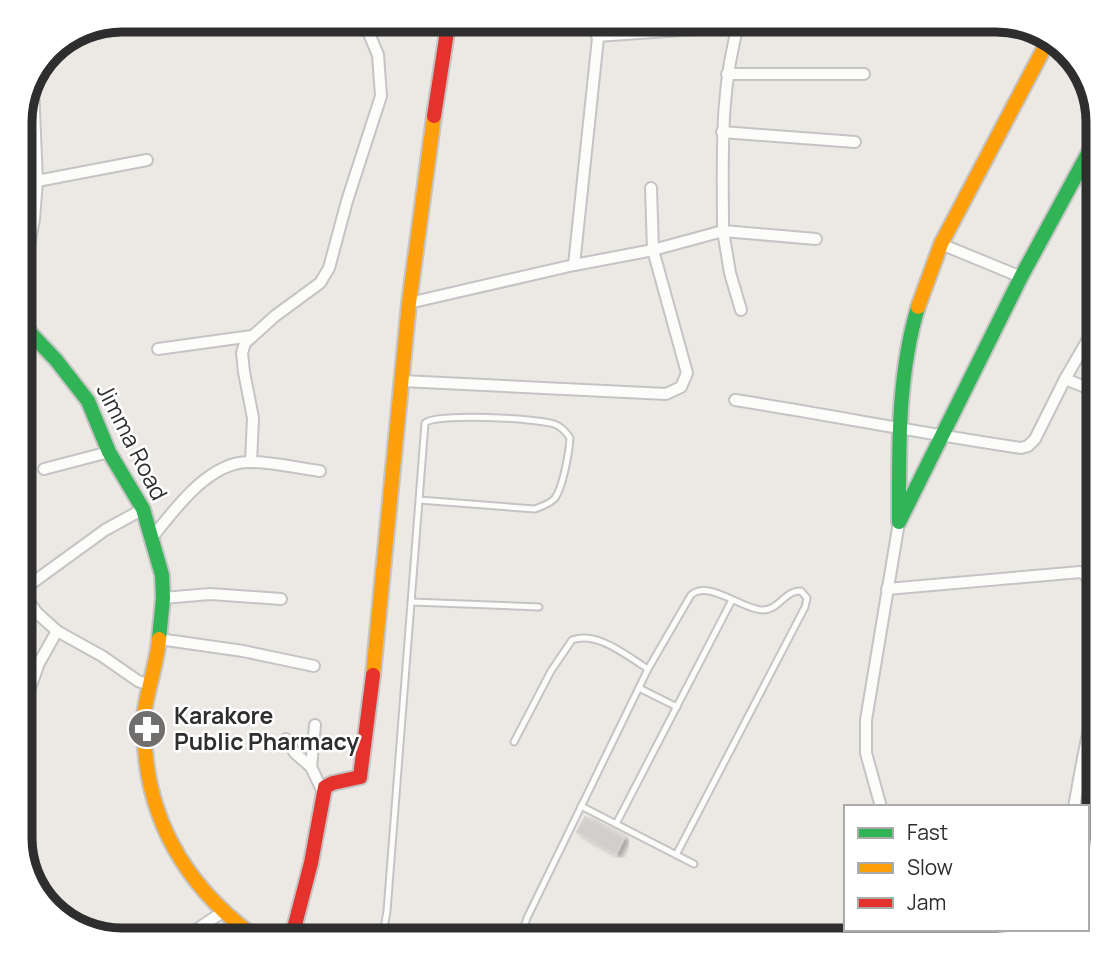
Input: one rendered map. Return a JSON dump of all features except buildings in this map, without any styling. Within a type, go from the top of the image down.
[{"type":"main road","points":[[294,928],[311,863],[323,792],[328,783],[360,777],[378,634],[409,303],[447,32]]},
{"type":"main road","points":[[899,522],[899,426],[909,338],[941,244],[1046,48]]},
{"type":"main road","points":[[899,522],[1021,277],[1086,157]]},
{"type":"main road","name":"Jimma Road","points":[[32,335],[88,401],[109,452],[143,509],[162,575],[163,598],[158,661],[144,715],[144,736],[155,808],[166,834],[195,881],[241,928]]},
{"type":"street","points":[[251,462],[253,418],[242,353],[252,336],[320,283],[329,268],[347,201],[381,96],[378,55],[368,32]]},
{"type":"street","points":[[574,265],[598,32]]},
{"type":"street","points":[[597,36],[641,32]]},
{"type":"street","points":[[737,32],[727,74],[722,132],[723,231],[730,273],[741,310]]},
{"type":"street","points":[[727,74],[864,74]]},
{"type":"street","points":[[722,132],[855,142]]},
{"type":"street","points":[[32,142],[37,181],[32,226]]},
{"type":"street","points":[[37,181],[147,160]]},
{"type":"street","points":[[401,381],[666,394],[681,387],[687,373],[653,250],[651,188]]},
{"type":"street","points":[[409,303],[574,265],[653,250],[723,231],[816,239]]},
{"type":"street","points":[[941,244],[1021,277]]},
{"type":"street","points":[[158,349],[252,336]]},
{"type":"street","points":[[735,400],[1021,448],[1028,446],[1035,439],[1086,343]]},
{"type":"street","points":[[1065,379],[1086,387]]},
{"type":"street","points":[[44,469],[109,452]]},
{"type":"street","points":[[150,540],[187,494],[225,467],[251,462],[320,471]]},
{"type":"street","points":[[32,582],[105,530],[143,509]]},
{"type":"street","points":[[880,805],[866,753],[866,720],[899,522]]},
{"type":"street","points":[[887,589],[1080,572],[1086,575]]},
{"type":"street","points":[[163,598],[210,594],[281,599]]},
{"type":"street","points":[[32,606],[57,631],[102,656],[138,681],[150,685]]},
{"type":"street","points":[[32,681],[38,663],[57,631]]},
{"type":"street","points":[[159,639],[243,651],[314,666]]},
{"type":"street","points":[[315,724],[312,767],[323,792]]},
{"type":"street","points":[[286,739],[295,754],[312,767]]},
{"type":"street","points":[[1074,805],[1086,743]]},
{"type":"street","points":[[199,928],[224,911]]},
{"type":"lane","points":[[384,928],[425,424],[428,420],[491,418],[551,423],[561,427],[570,438],[557,495],[552,501],[535,509],[419,500]]},
{"type":"lane","points":[[524,928],[648,670],[695,591],[708,590],[762,610],[773,607],[796,590],[801,591],[807,598],[805,607],[676,855]]},
{"type":"lane","points":[[616,824],[732,600]]},
{"type":"lane","points":[[411,602],[539,607]]},
{"type":"lane","points":[[514,742],[551,671],[572,640],[587,638],[608,645],[648,670]]},
{"type":"lane","points":[[639,688],[677,707]]},
{"type":"lane","points":[[581,806],[694,864]]},
{"type":"traffic: fast","points":[[918,307],[903,387],[899,441],[899,522],[1021,277],[1086,157]]},
{"type":"traffic: fast","points":[[32,335],[88,401],[109,452],[143,509],[162,575],[159,639]]},
{"type":"traffic: slow","points":[[918,307],[941,244],[1045,47]]},
{"type":"traffic: slow","points":[[373,675],[409,303],[434,116]]},
{"type":"traffic: slow","points":[[159,639],[144,718],[145,753],[150,785],[159,815],[188,871],[208,895],[244,928]]},
{"type":"traffic: jam","points":[[434,116],[447,32]]},
{"type":"traffic: jam","points":[[294,928],[311,863],[325,787],[360,777],[373,675]]},
{"type":"place","name":"Karakore Public Pharmacy","points":[[147,729]]}]
